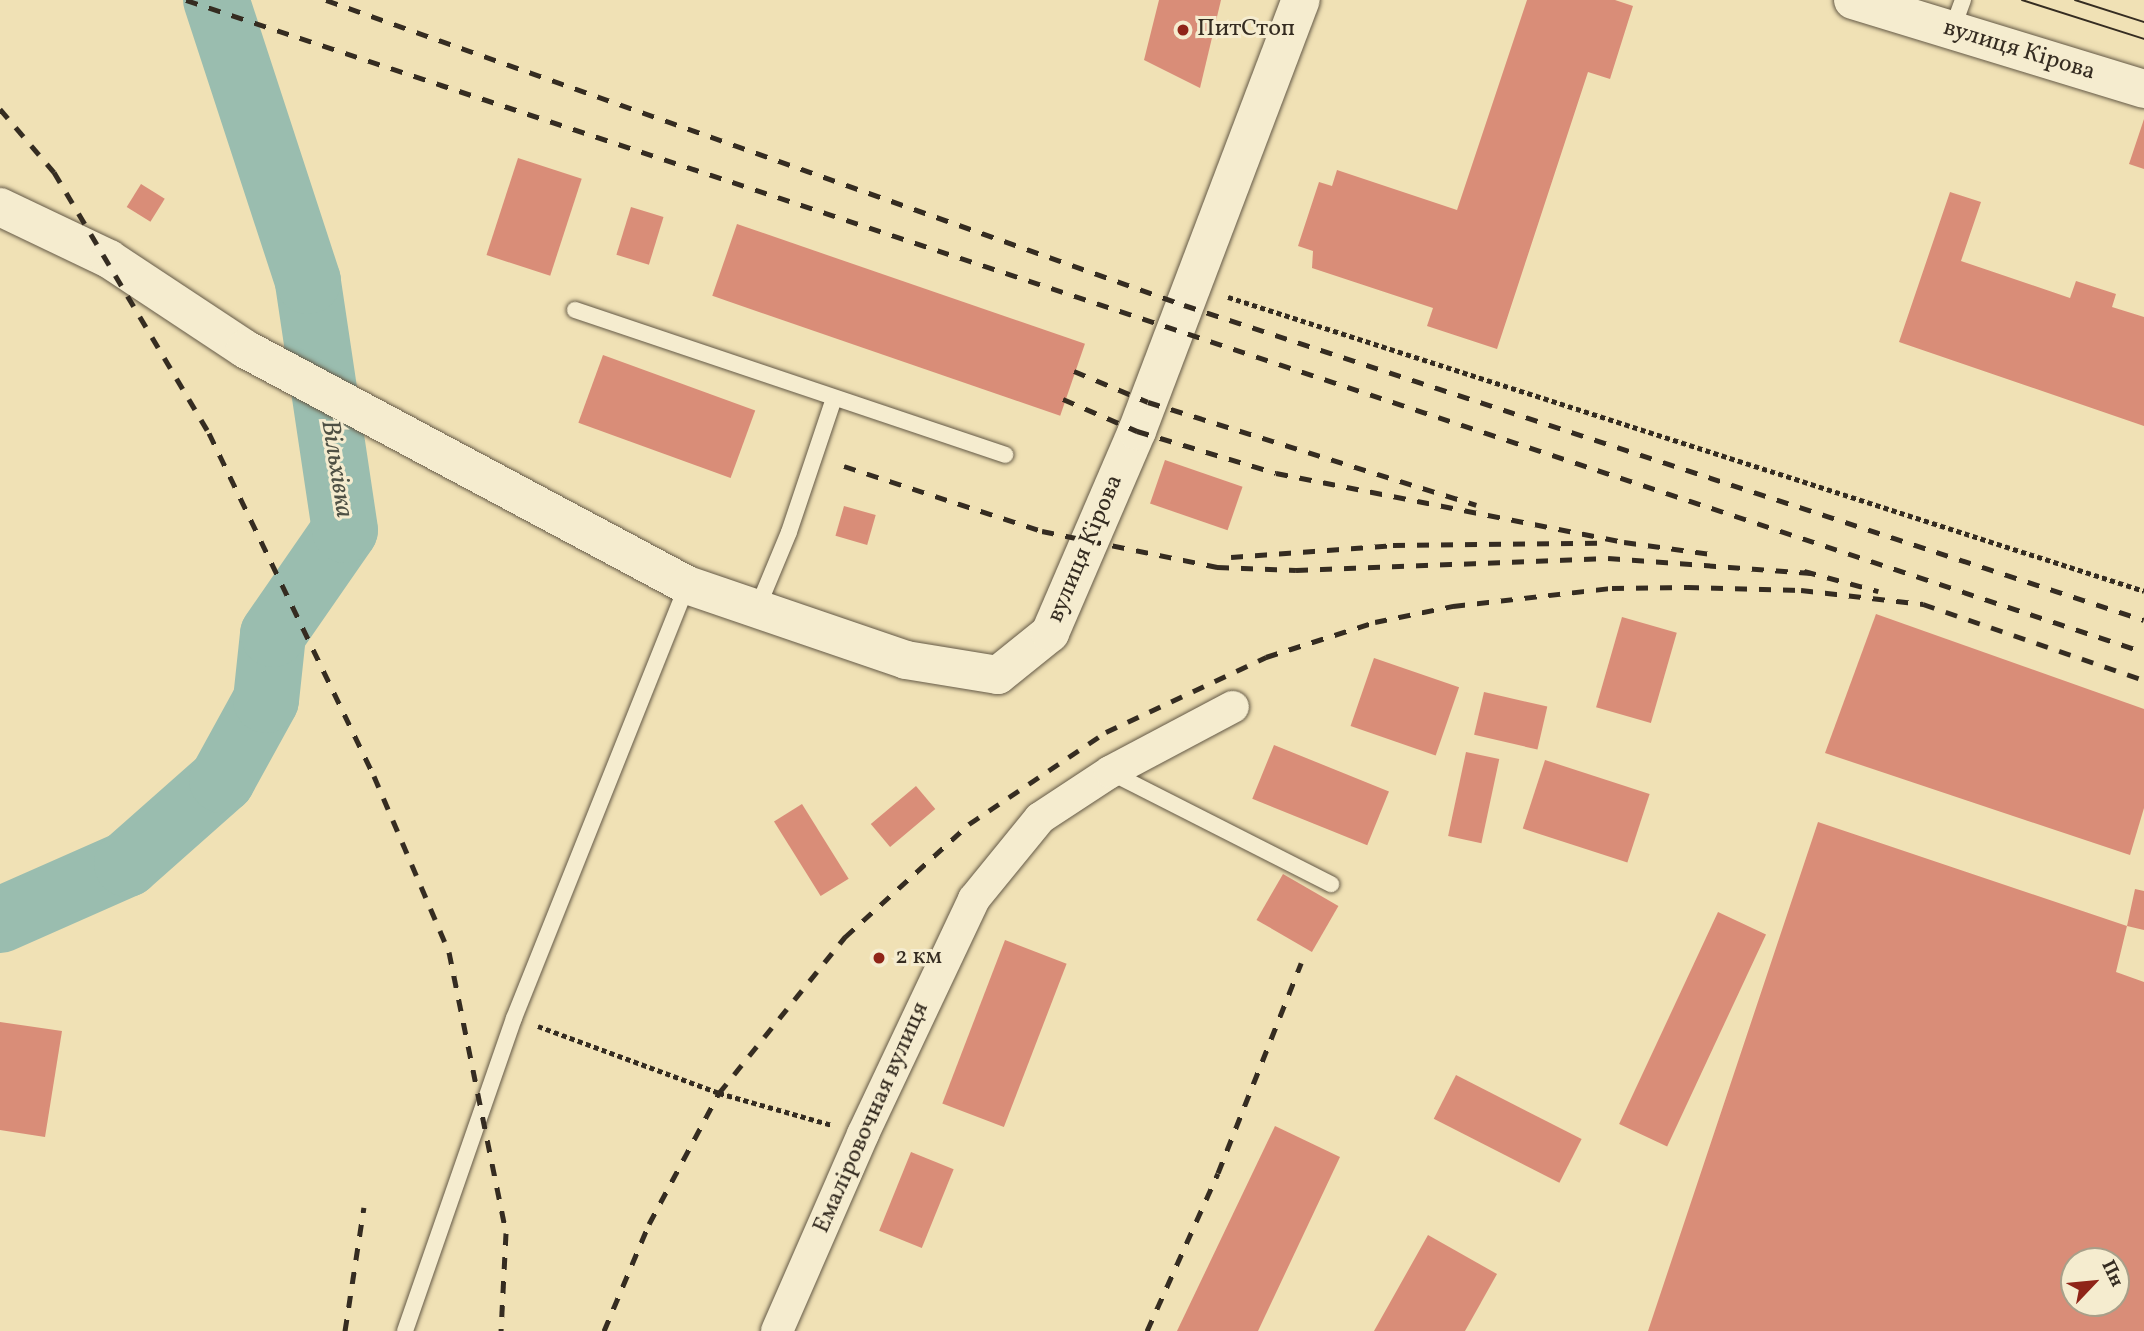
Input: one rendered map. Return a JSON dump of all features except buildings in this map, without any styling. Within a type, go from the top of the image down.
[{"type":"street","name":"вулиця Кірова","points":[[0,207],[109,259],[245,349],[687,585],[906,660],[998,675],[1050,633],[1137,431],[1301,0]]},
{"type":"street","name":"вулиця Кірова","points":[[1853,0],[1958,15],[2144,89]]},
{"type":"street","name":"Емаліровочная вулиця","points":[[778,1331],[863,1134],[974,899],[1040,818],[1110,772],[1233,707]]},
{"type":"lane","points":[[575,310],[1005,455]]},
{"type":"lane","points":[[757,609],[789,533],[834,398]]},
{"type":"lane","points":[[405,1331],[514,1018],[687,585]]},
{"type":"lane","points":[[1110,772],[1331,884]]},
{"type":"path","points":[[1191,285],[2144,591]]},
{"type":"path","points":[[514,1018],[719,1093],[863,1134]]},
{"type":"waterway","name":"Вільхівка","points":[[0,920],[127,864],[222,780],[266,700],[273,634],[345,530],[308,281],[216,0]]},
{"type":"tram line","points":[[2022,0],[2144,39]]},
{"type":"tram line","points":[[2075,0],[2144,22]]},
{"type":"railway","points":[[186,0],[2144,652]]},
{"type":"railway","points":[[326,0],[1184,305],[2144,620]]},
{"type":"railway","points":[[0,109],[54,172],[209,433],[374,776],[449,952],[506,1233],[501,1331]]},
{"type":"railway","points":[[1074,371],[1148,402],[1476,505]]},
{"type":"railway","points":[[1063,399],[1137,431],[1276,473],[1624,542],[1718,555]]},
{"type":"railway","points":[[844,466],[1042,531],[1217,567],[1296,570],[1608,558],[1811,573]]},
{"type":"railway","points":[[1231,557],[1393,545],[1598,543]]},
{"type":"railway","points":[[1804,571],[1878,591]]},
{"type":"railway","points":[[604,1331],[649,1224],[719,1093],[845,937],[969,824],[1106,732],[1266,657],[1375,622],[1453,606],[1612,588],[1687,587],[1801,590],[1923,604],[2144,680]]},
{"type":"railway","points":[[1147,1331],[1218,1173],[1301,963]]},
{"type":"railway","points":[[345,1331],[364,1207]]},
{"type":"place","name":"ПитСтоп","points":[[1183,30]]},
{"type":"place","name":"2 км","points":[[879,958]]}]
